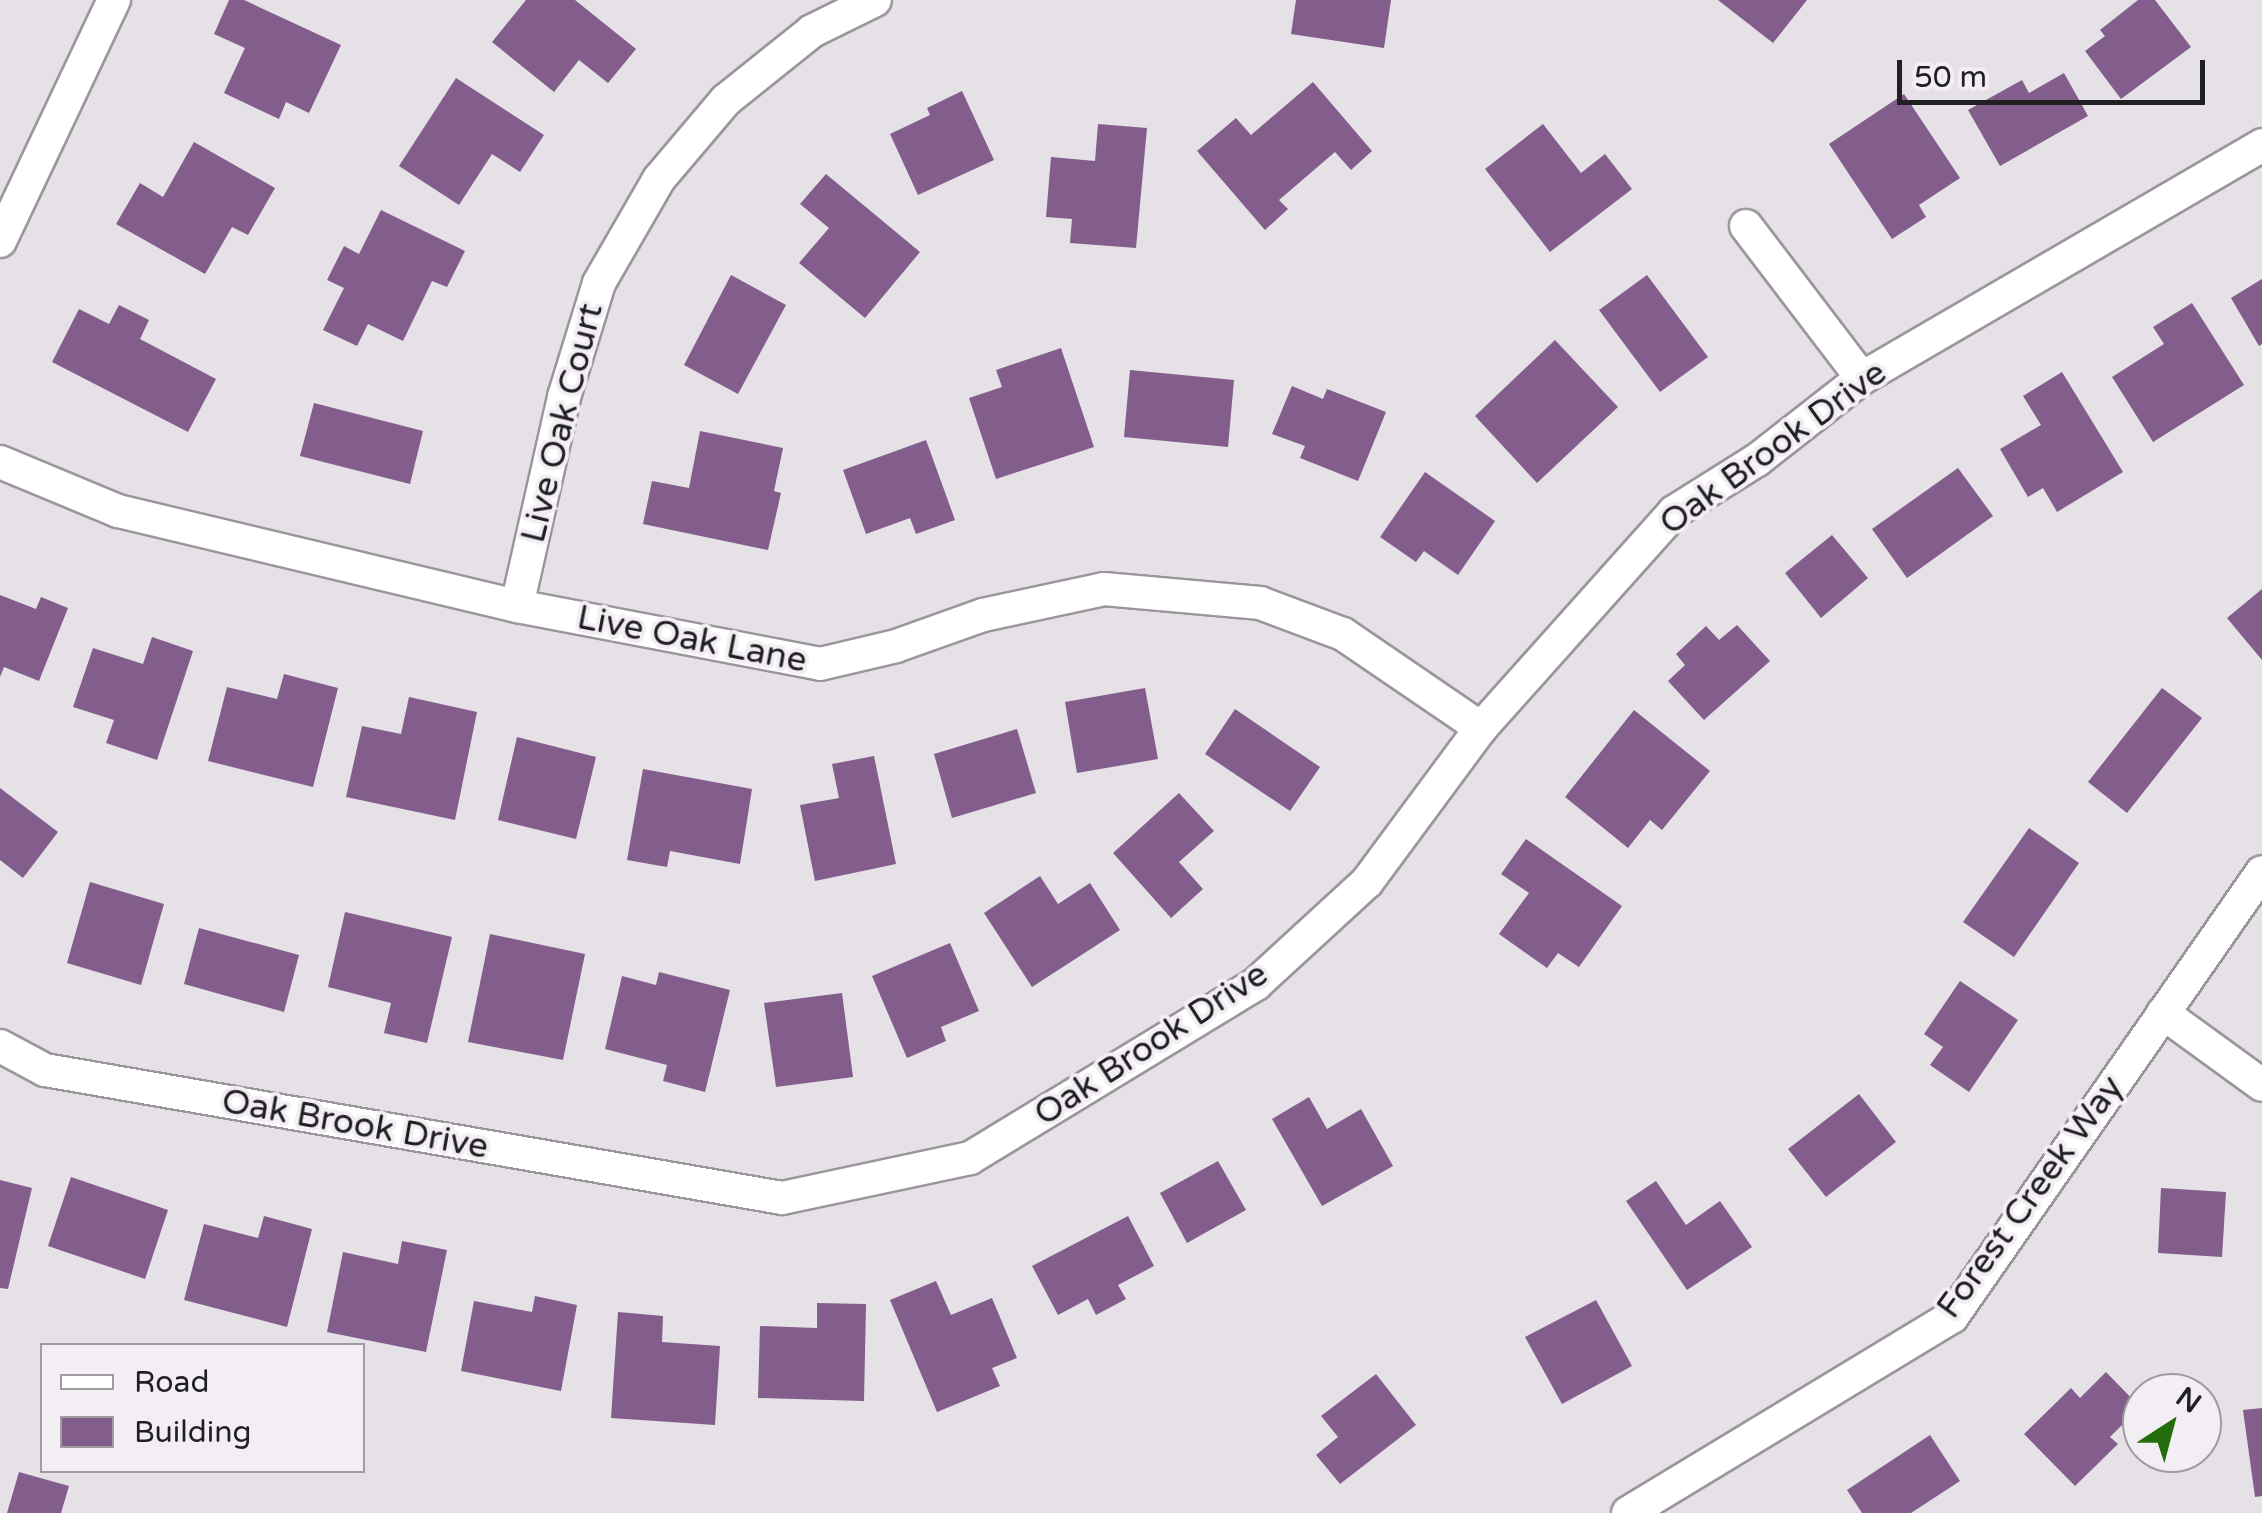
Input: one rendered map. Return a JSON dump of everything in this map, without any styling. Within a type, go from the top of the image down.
[{"type":"street","points":[[0,241],[114,0]]},
{"type":"street","name":"Live Oak Court","points":[[516,606],[564,397],[599,283],[659,180],[726,100],[812,30],[874,0]]},
{"type":"street","name":"Oak Brook Drive","points":[[0,1046],[45,1070],[782,1198],[970,1158],[1256,984],[1367,882],[1481,728],[1674,512],[1758,460],[1862,378],[2262,146]]},
{"type":"street","points":[[1746,226],[1862,378]]},
{"type":"street","name":"Live Oak Lane","points":[[0,462],[118,512],[516,606],[820,664],[896,646],[983,614],[1104,589],[1260,604],[1343,634],[1481,728]]},
{"type":"street","name":"Forest Creek Way","points":[[1628,1513],[1952,1317],[2262,872]]},
{"type":"street","points":[[2164,1013],[2262,1085]]},
{"type":"building","points":[[229,0],[244,0],[341,45],[309,113],[286,102],[279,119],[224,93],[245,48],[214,34]]},
{"type":"building","points":[[526,0],[575,0],[636,49],[608,83],[579,60],[554,92],[492,42]]},
{"type":"building","points":[[1296,0],[1391,0],[1384,48],[1291,34]]},
{"type":"building","points":[[1718,0],[1807,0],[1773,43]]},
{"type":"building","points":[[2138,0],[2155,0],[2191,47],[2121,99],[2085,51],[2105,36],[2100,30]]},
{"type":"building","points":[[2064,73],[2088,116],[2000,166],[1968,110],[2022,80],[2029,93]]},
{"type":"building","points":[[456,78],[544,135],[520,172],[492,154],[459,205],[399,166]]},
{"type":"building","points":[[1313,82],[1372,151],[1351,170],[1335,152],[1279,200],[1288,209],[1265,230],[1197,151],[1236,118],[1251,135]]},
{"type":"building","points":[[962,91],[994,160],[918,195],[890,134],[930,115],[927,108]]},
{"type":"building","points":[[1904,94],[1960,178],[1919,205],[1926,217],[1892,239],[1829,144]]},
{"type":"building","points":[[1098,124],[1147,128],[1136,248],[1070,243],[1072,219],[1046,217],[1051,157],[1095,161]]},
{"type":"building","points":[[1543,124],[1581,173],[1605,154],[1632,189],[1550,252],[1485,169]]},
{"type":"building","points":[[194,142],[275,188],[248,235],[232,227],[205,274],[116,224],[140,183],[163,197]]},
{"type":"building","points":[[826,174],[920,252],[865,318],[799,263],[829,228],[800,204]]},
{"type":"building","points":[[381,210],[465,251],[447,287],[432,281],[403,341],[368,324],[357,346],[323,330],[344,288],[327,280],[344,246],[359,254]]},
{"type":"building","points":[[731,275],[786,305],[738,394],[684,365]]},
{"type":"building","points":[[1647,275],[1708,357],[1660,392],[1599,310]]},
{"type":"building","points":[[2262,279],[2262,344],[2259,346],[2231,298]]},
{"type":"building","points":[[2192,303],[2244,385],[2153,442],[2112,377],[2164,344],[2153,327]]},
{"type":"building","points":[[119,305],[149,320],[140,339],[216,379],[188,432],[52,362],[79,309],[109,324]]},
{"type":"building","points":[[1555,340],[1618,407],[1537,483],[1475,416]]},
{"type":"building","points":[[1061,348],[1094,447],[996,479],[969,398],[1002,387],[996,370]]},
{"type":"building","points":[[1130,370],[1234,380],[1228,447],[1124,437]]},
{"type":"building","points":[[2062,372],[2123,472],[2057,512],[2043,488],[2028,497],[2000,449],[2041,425],[2023,396]]},
{"type":"building","points":[[1292,386],[1323,399],[1327,389],[1386,412],[1358,481],[1300,458],[1305,446],[1272,434]]},
{"type":"building","points":[[314,403],[423,431],[410,484],[300,456]]},
{"type":"building","points":[[700,431],[783,448],[774,491],[781,493],[768,550],[643,524],[652,481],[689,488]]},
{"type":"building","points":[[926,440],[955,520],[916,534],[910,518],[866,534],[843,470]]},
{"type":"building","points":[[1958,468],[1993,516],[1907,578],[1872,529]]},
{"type":"building","points":[[1425,472],[1495,521],[1458,575],[1424,551],[1416,562],[1380,537]]},
{"type":"building","points":[[1832,535],[1868,578],[1821,618],[1785,573]]},
{"type":"building","points":[[2262,589],[2262,660],[2227,618]]},
{"type":"building","points":[[0,595],[36,609],[41,597],[68,608],[39,681],[4,667],[0,677]]},
{"type":"building","points":[[1737,625],[1770,661],[1704,720],[1668,681],[1685,665],[1676,654],[1706,626],[1719,640]]},
{"type":"building","points":[[152,637],[193,651],[157,760],[106,743],[114,720],[73,707],[93,648],[143,664]]},
{"type":"building","points":[[284,674],[338,688],[313,787],[208,761],[227,687],[277,699]]},
{"type":"building","points":[[1145,688],[1158,759],[1077,773],[1065,702]]},
{"type":"building","points":[[2162,688],[2202,718],[2127,813],[2088,782]]},
{"type":"building","points":[[409,697],[477,712],[455,820],[346,797],[362,726],[401,734]]},
{"type":"building","points":[[1235,709],[1320,767],[1290,811],[1205,754]]},
{"type":"building","points":[[1634,710],[1710,771],[1662,830],[1650,820],[1628,848],[1565,797]]},
{"type":"building","points":[[1017,729],[1036,793],[952,818],[934,754]]},
{"type":"building","points":[[517,737],[596,757],[576,839],[498,820]]},
{"type":"building","points":[[874,756],[896,864],[815,881],[800,805],[839,798],[832,764]]},
{"type":"building","points":[[643,769],[752,789],[740,864],[670,851],[667,867],[627,860]]},
{"type":"building","points":[[0,788],[58,832],[23,878],[0,860]]},
{"type":"building","points":[[1179,793],[1214,831],[1179,862],[1203,889],[1171,918],[1113,853]]},
{"type":"building","points":[[2029,828],[2079,863],[2014,957],[1963,922]]},
{"type":"building","points":[[1526,839],[1622,906],[1579,967],[1558,953],[1547,968],[1499,934],[1529,893],[1501,874]]},
{"type":"building","points":[[1040,876],[1058,904],[1090,883],[1120,930],[1032,987],[984,913]]},
{"type":"building","points":[[90,882],[164,904],[141,985],[67,963]]},
{"type":"building","points":[[345,912],[452,937],[427,1043],[384,1033],[391,1003],[328,987]]},
{"type":"building","points":[[199,928],[299,955],[284,1012],[184,984]]},
{"type":"building","points":[[490,934],[585,954],[563,1060],[468,1042]]},
{"type":"building","points":[[950,943],[979,1011],[941,1027],[946,1041],[907,1058],[872,976]]},
{"type":"building","points":[[659,972],[730,990],[705,1092],[663,1081],[667,1065],[605,1049],[622,976],[656,985]]},
{"type":"building","points":[[1960,981],[2018,1020],[1969,1092],[1930,1065],[1943,1047],[1924,1034]]},
{"type":"building","points":[[842,993],[853,1077],[776,1087],[764,1003]]},
{"type":"building","points":[[1859,1094],[1896,1142],[1826,1197],[1788,1149]]},
{"type":"building","points":[[1309,1097],[1327,1129],[1361,1109],[1393,1166],[1322,1206],[1272,1119]]},
{"type":"building","points":[[1218,1161],[1246,1210],[1187,1243],[1160,1193]]},
{"type":"building","points":[[71,1177],[168,1210],[145,1279],[48,1246]]},
{"type":"building","points":[[0,1180],[32,1188],[8,1289],[0,1288]]},
{"type":"building","points":[[1656,1181],[1686,1225],[1720,1201],[1752,1247],[1687,1290],[1626,1201]]},
{"type":"building","points":[[2161,1188],[2226,1192],[2222,1257],[2158,1253]]},
{"type":"building","points":[[264,1216],[312,1229],[287,1327],[184,1300],[204,1224],[258,1238]]},
{"type":"building","points":[[1128,1216],[1154,1266],[1118,1285],[1126,1299],[1096,1315],[1088,1299],[1058,1315],[1032,1266]]},
{"type":"building","points":[[402,1241],[447,1250],[426,1352],[327,1332],[343,1252],[398,1264]]},
{"type":"building","points":[[936,1281],[951,1315],[992,1298],[1017,1358],[992,1368],[1000,1386],[937,1412],[890,1300]]},
{"type":"building","points":[[535,1296],[577,1305],[561,1391],[461,1371],[474,1301],[532,1312]]},
{"type":"building","points":[[1596,1300],[1632,1366],[1562,1404],[1525,1337]]},
{"type":"building","points":[[817,1303],[866,1304],[864,1401],[758,1398],[760,1326],[817,1328]]},
{"type":"building","points":[[618,1312],[663,1316],[662,1342],[720,1346],[715,1425],[611,1418]]},
{"type":"building","points":[[2106,1372],[2122,1388],[2122,1425],[2110,1437],[2118,1444],[2075,1486],[2024,1434],[2071,1388],[2080,1398]]},
{"type":"building","points":[[1376,1374],[1416,1425],[1340,1484],[1316,1455],[1338,1437],[1321,1416]]},
{"type":"building","points":[[2262,1408],[2262,1496],[2255,1497],[2243,1410]]},
{"type":"building","points":[[1930,1435],[1960,1481],[1911,1513],[1862,1513],[1847,1490]]},
{"type":"building","points":[[19,1472],[69,1486],[61,1513],[7,1513]]}]
